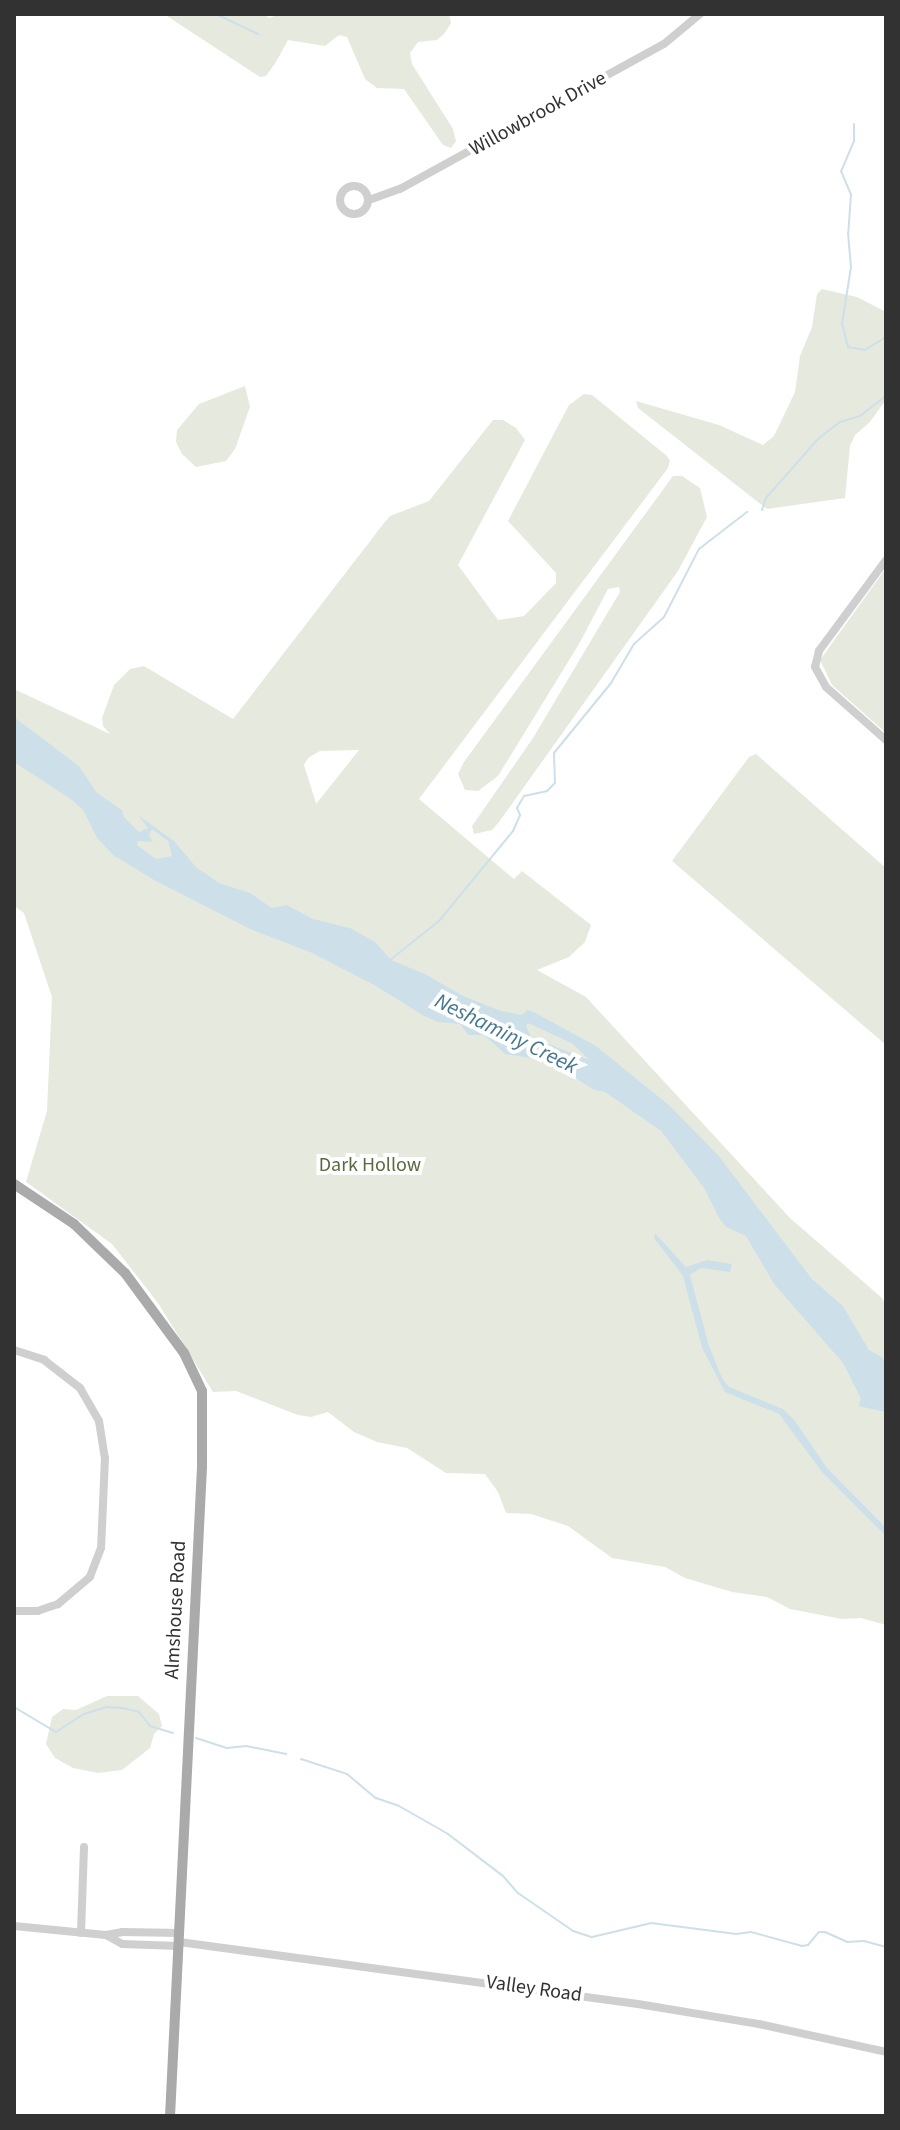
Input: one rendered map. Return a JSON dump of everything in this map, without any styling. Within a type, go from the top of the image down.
[{"type":"main road","name":"Almshouse Road","points":[[14,1184],[74,1224],[125,1273],[184,1353],[202,1391],[205,1417],[170,2116]]},
{"type":"street","name":"Willowbrook Drive","points":[[369,200],[400,189],[664,44],[700,14]]},
{"type":"street","points":[[886,560],[819,651],[815,667],[826,687],[886,740]]},
{"type":"street","points":[[14,1350],[57,1368],[80,1388],[99,1421],[105,1458],[101,1548],[90,1577],[58,1604],[38,1611],[14,1611]]},
{"type":"street","points":[[81,1933],[84,1847]]},
{"type":"street","points":[[14,1926],[106,1935],[123,1932],[179,1941]]},
{"type":"street","points":[[106,1935],[122,1944],[179,1941]]},
{"type":"street","name":"Valley Road","points":[[179,1941],[594,1998],[759,2024],[886,2052]]},
{"type":"green space","points":[[164,14],[262,14],[270,18],[279,14],[449,14],[451,23],[444,34],[437,40],[418,42],[410,53],[412,64],[453,129],[456,141],[451,148],[443,145],[404,89],[377,88],[365,79],[347,37],[339,35],[325,46],[288,40],[266,76],[260,77]]},
{"type":"green space","points":[[822,289],[857,297],[886,312],[886,400],[869,423],[855,435],[850,446],[845,498],[767,509],[638,408],[636,401],[719,425],[763,445],[774,436],[795,392],[800,356],[812,327],[817,294]]},
{"type":"green space","points":[[245,386],[250,407],[235,449],[226,461],[196,467],[182,454],[176,442],[177,430],[199,404]]},
{"type":"green space","name":"Dark Hollow","points":[[584,394],[592,395],[667,456],[670,461],[668,468],[419,799],[514,879],[522,871],[591,925],[585,942],[569,957],[537,970],[586,997],[790,1218],[882,1298],[886,1306],[886,1625],[861,1618],[842,1619],[790,1609],[767,1597],[732,1592],[685,1578],[665,1567],[612,1558],[568,1526],[531,1514],[506,1513],[498,1492],[485,1474],[446,1473],[407,1448],[377,1442],[354,1432],[328,1412],[311,1417],[298,1415],[236,1391],[213,1392],[158,1303],[112,1244],[26,1182],[47,1111],[52,997],[24,913],[14,906],[14,689],[110,734],[103,726],[102,718],[114,685],[130,669],[144,666],[233,719],[390,516],[429,501],[493,420],[503,420],[516,428],[525,440],[458,565],[498,620],[524,616],[556,583],[556,573],[508,521],[569,405]],"holes":[[[359,750],[316,804],[304,765],[308,758],[320,751]]]},
{"type":"green space","points":[[673,476],[682,476],[700,488],[707,517],[678,571],[499,822],[492,830],[474,834],[472,826],[533,738],[620,592],[619,587],[608,589],[579,644],[498,776],[478,791],[465,790],[458,774],[464,762]]},
{"type":"green space","points":[[886,568],[886,733],[832,685],[820,660]]},
{"type":"green space","points":[[756,754],[886,868],[886,1045],[672,861],[749,757]]},
{"type":"green space","points":[[107,1696],[138,1696],[159,1714],[162,1726],[154,1734],[150,1748],[122,1770],[98,1773],[73,1768],[55,1758],[46,1744],[52,1717],[63,1709],[76,1710]]},
{"type":"water","name":"Neshaminy Creek","points":[[14,717],[79,766],[97,793],[122,810],[124,817],[139,832],[148,828],[138,815],[174,841],[196,867],[219,883],[250,893],[272,908],[287,905],[313,919],[350,928],[375,942],[391,960],[425,974],[463,996],[501,1011],[522,1015],[527,1010],[534,1012],[596,1046],[670,1106],[718,1155],[812,1279],[843,1306],[869,1350],[882,1357],[885,1364],[886,1412],[858,1406],[861,1399],[843,1363],[774,1284],[746,1236],[726,1227],[704,1188],[661,1131],[605,1092],[594,1090],[549,1061],[505,1054],[484,1035],[468,1035],[460,1024],[438,1022],[424,1016],[376,986],[312,953],[250,929],[154,880],[113,855],[97,838],[83,810],[72,800],[14,762]],"holes":[[[152,829],[168,841],[172,856],[156,859],[137,845],[138,841],[153,842],[149,835]],[[528,1023],[573,1044],[589,1060],[531,1037],[526,1026]]]},
{"type":"water","points":[[655,1233],[686,1267],[707,1260],[732,1264],[730,1272],[701,1268],[690,1275],[709,1346],[722,1378],[729,1387],[783,1409],[795,1421],[827,1468],[886,1528],[886,1536],[822,1472],[779,1414],[725,1392],[702,1348],[683,1276],[654,1238]]},
{"type":"waterway","points":[[216,14],[258,34]]},
{"type":"waterway","points":[[854,124],[854,141],[841,171],[851,194],[848,233],[851,267],[842,324],[848,347],[865,350],[886,337]]},
{"type":"waterway","points":[[762,510],[766,498],[818,439],[840,422],[860,416],[886,396]]},
{"type":"waterway","points":[[390,960],[439,921],[513,831],[520,815],[517,808],[524,796],[547,791],[555,783],[554,753],[611,683],[634,644],[664,617],[699,549],[747,512]]},
{"type":"waterway","points":[[14,1707],[56,1732],[84,1714],[107,1707],[139,1712],[150,1726],[173,1733]]},
{"type":"waterway","points":[[196,1738],[227,1748],[246,1746],[286,1754]]},
{"type":"waterway","points":[[301,1759],[347,1774],[376,1798],[399,1806],[448,1834],[503,1876],[518,1893],[573,1931],[592,1937],[651,1923],[736,1934],[751,1932],[802,1946],[808,1945],[819,1932],[825,1932],[847,1942],[864,1941],[886,1947]]}]
